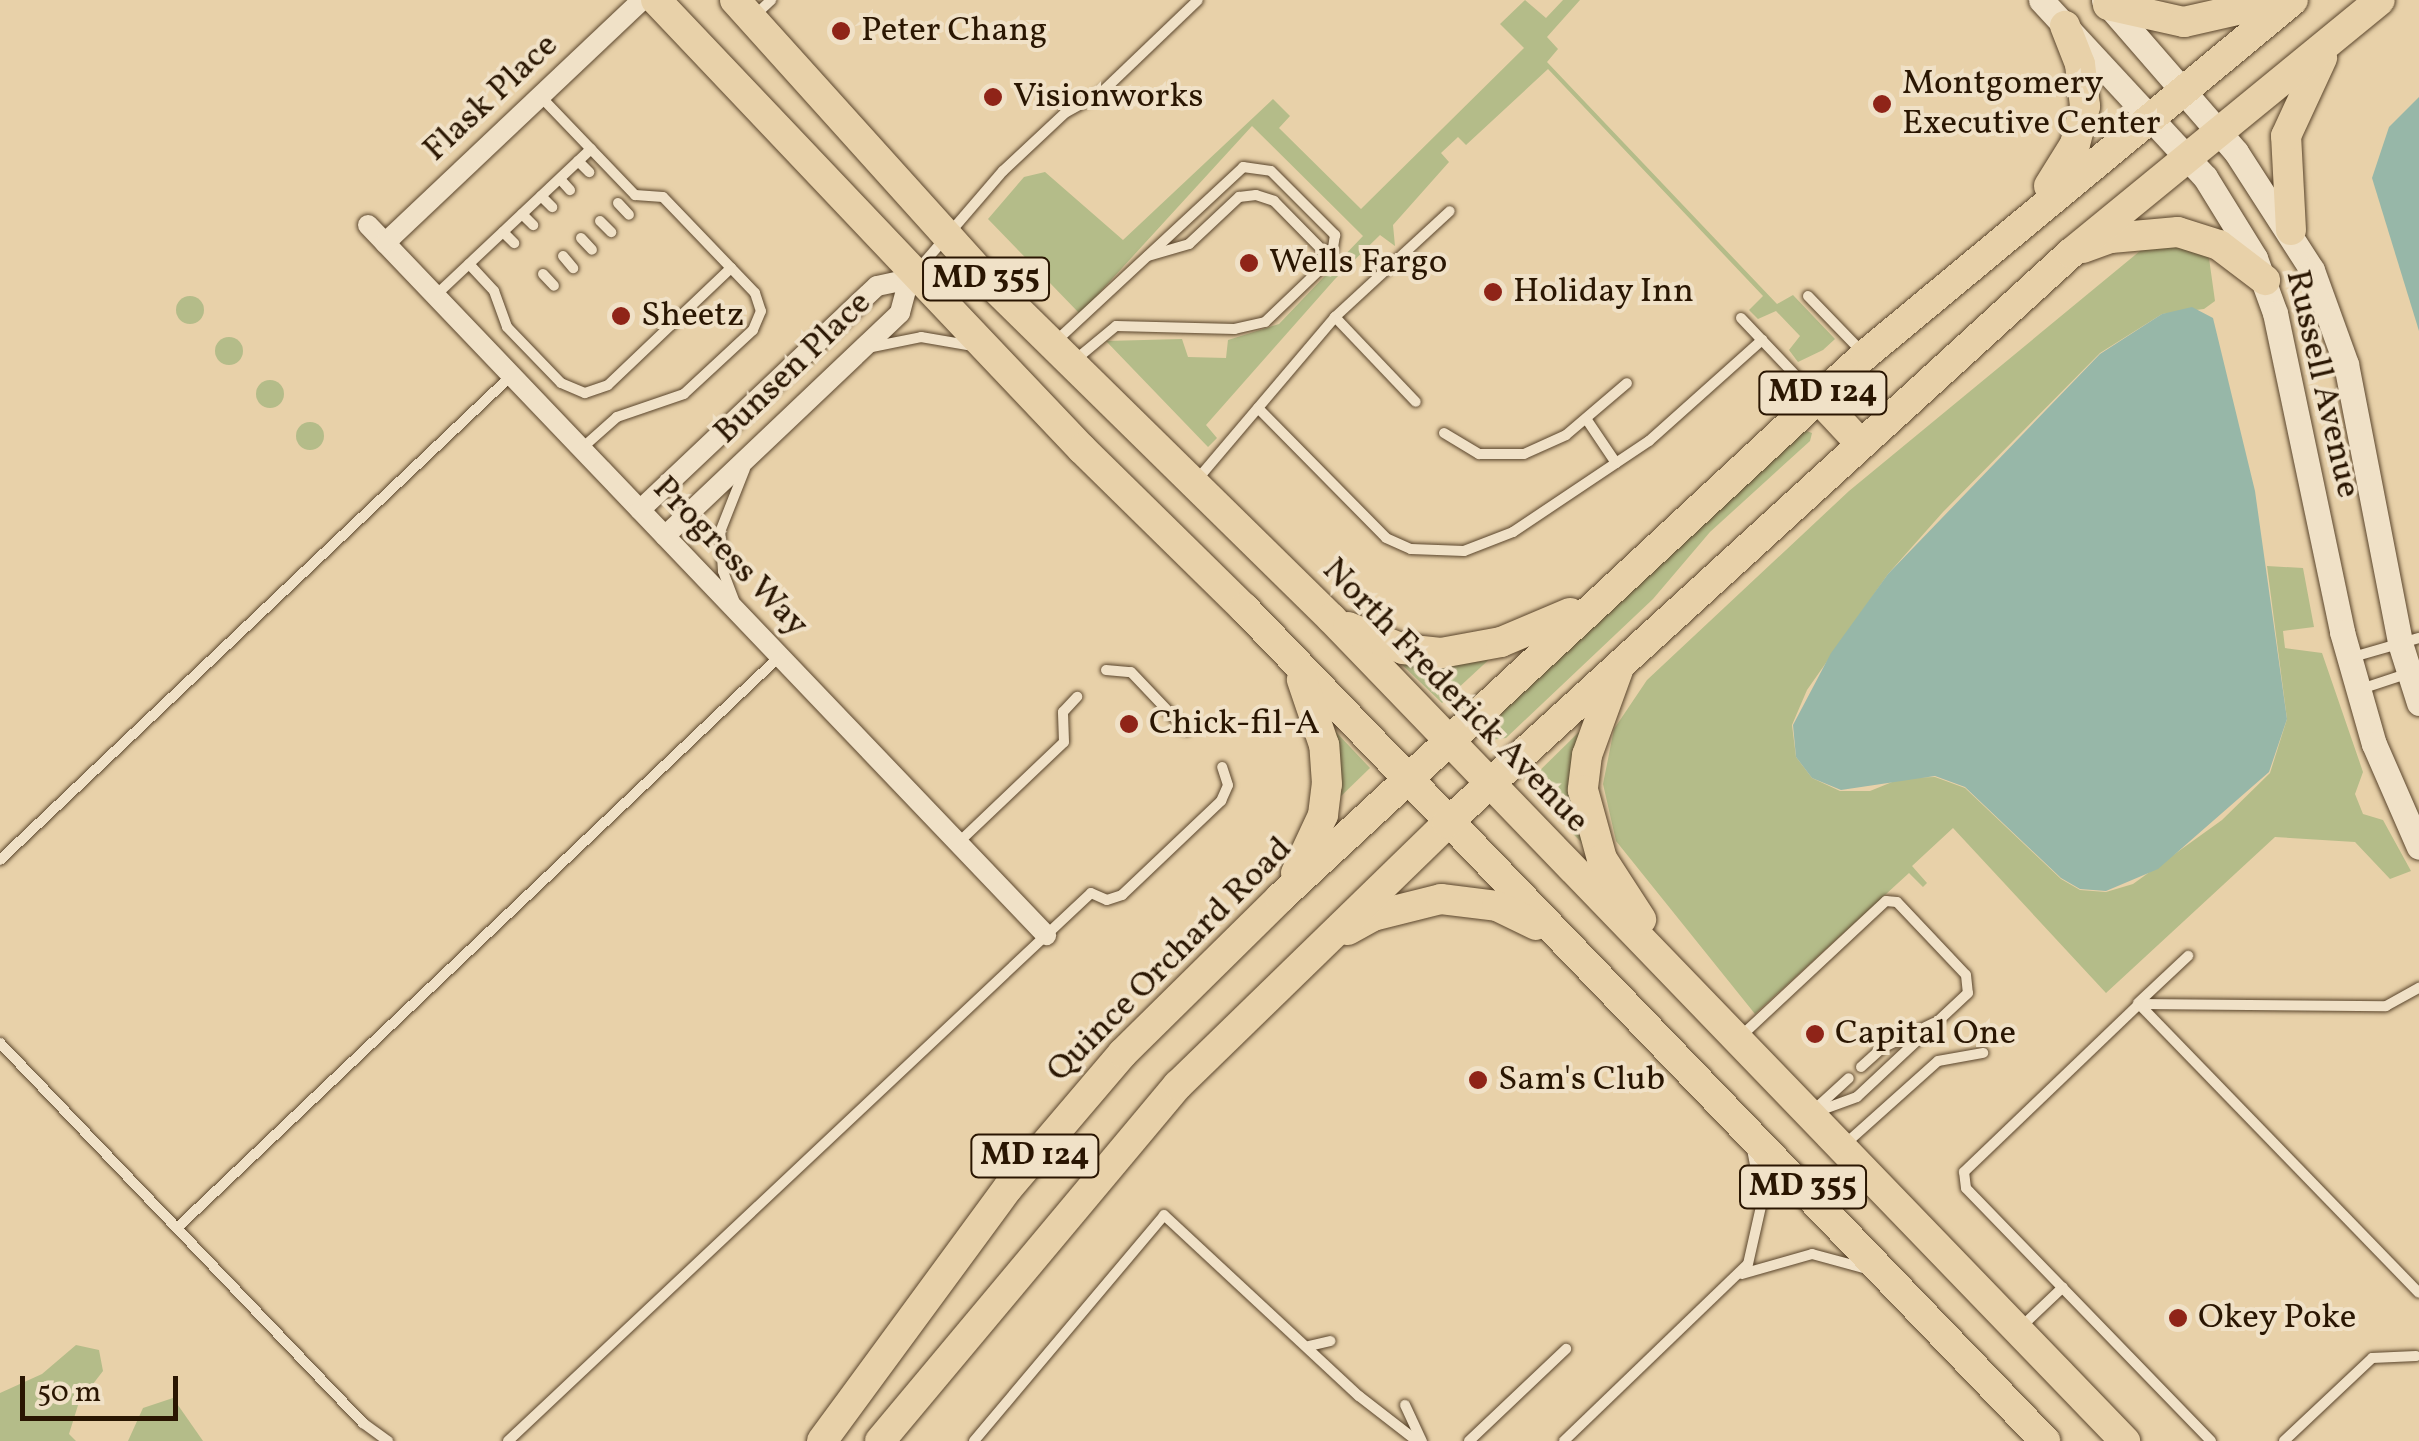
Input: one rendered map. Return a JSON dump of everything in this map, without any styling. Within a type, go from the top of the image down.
[{"type":"main road","name":"MD 355","points":[[656,0],[912,276],[1295,663],[1557,938],[1743,1123],[2045,1441]]},
{"type":"main road","points":[[2106,2],[2184,22],[2281,0]]},
{"type":"main road","name":"MD 124","points":[[1448,742],[1865,355],[2019,222],[2293,0]]},
{"type":"main road","name":"MD 124","points":[[880,1441],[1116,1154],[1447,823],[2071,252],[2380,0]]},
{"type":"main road","name":"North Frederick Avenue","points":[[753,6],[945,234],[1192,486],[1331,618],[2125,1441]]},
{"type":"main road","points":[[2019,222],[2075,144],[2085,106],[2080,64],[2066,26]]},
{"type":"main road","points":[[2292,230],[2286,136],[2310,75],[2335,38]]},
{"type":"main road","points":[[2071,252],[2112,238],[2178,232],[2219,245],[2265,280]]},
{"type":"main road","points":[[1818,398],[1859,442]]},
{"type":"main road","points":[[1331,618],[1376,641],[1442,653],[1502,642],[1596,601]]},
{"type":"main road","points":[[1624,657],[1587,755],[1588,819],[1634,910],[1713,1012]]},
{"type":"main road","points":[[1280,898],[1311,845],[1327,784],[1324,746],[1295,663]]},
{"type":"main road","name":"Quince Orchard Road","points":[[822,1441],[1008,1188],[1123,1052],[1280,898],[1448,742]]},
{"type":"main road","points":[[1323,943],[1373,916],[1441,900],[1497,906],[1557,938]]},
{"type":"street","name":"Flask Place","points":[[385,243],[642,0]]},
{"type":"street","name":"Russell Avenue","points":[[2041,0],[2186,156],[2241,230],[2265,280],[2349,658],[2374,744],[2419,848]]},
{"type":"street","name":"Russell Avenue","points":[[2106,2],[2219,130],[2292,230],[2346,364],[2409,641],[2419,702]]},
{"type":"street","name":"Progress Way","points":[[368,224],[1046,935]]},
{"type":"street","name":"Bunsen Place","points":[[665,536],[900,313],[912,276]]},
{"type":"street","name":"Bunsen Place","points":[[640,510],[877,286],[912,276]]},
{"type":"lane","points":[[912,276],[945,234],[1061,116],[1101,93],[1198,0]]},
{"type":"lane","points":[[540,96],[638,197],[662,196],[760,302],[753,330],[684,394],[617,417],[581,449]]},
{"type":"lane","points":[[436,296],[591,149]]},
{"type":"lane","points":[[578,161],[589,172]]},
{"type":"lane","points":[[1253,165],[1276,174],[1334,232],[1331,259],[1265,322],[1235,329],[1116,326],[1062,354],[1145,256],[1234,173],[1253,165]]},
{"type":"lane","points":[[560,179],[570,190]]},
{"type":"lane","points":[[1145,256],[1189,244],[1240,197],[1256,195],[1274,201],[1331,259]]},
{"type":"lane","points":[[541,196],[552,208]]},
{"type":"lane","points":[[618,203],[629,215]]},
{"type":"lane","points":[[1192,486],[1334,317],[1450,210]]},
{"type":"lane","points":[[522,214],[533,225]]},
{"type":"lane","points":[[600,221],[611,232]]},
{"type":"lane","points":[[503,232],[514,244]]},
{"type":"lane","points":[[581,238],[592,250]]},
{"type":"lane","points":[[562,256],[574,268]]},
{"type":"lane","points":[[469,264],[494,292],[508,327],[561,383],[586,393],[608,384],[731,268]]},
{"type":"lane","points":[[543,274],[554,286]]},
{"type":"lane","points":[[1808,296],[1865,355]]},
{"type":"lane","points":[[1334,317],[1416,402]]},
{"type":"lane","points":[[1741,318],[1818,398]]},
{"type":"lane","points":[[858,353],[920,337],[990,352]]},
{"type":"lane","points":[[1258,408],[1364,521],[1411,549],[1438,553],[1488,544],[1616,463],[1670,425],[1762,340]]},
{"type":"lane","points":[[0,860],[512,376]]},
{"type":"lane","points":[[1444,432],[1464,449],[1509,456],[1553,444],[1587,420],[1627,383]]},
{"type":"lane","points":[[1587,420],[1616,463]]},
{"type":"lane","points":[[744,618],[722,571],[720,532],[730,494],[761,445]]},
{"type":"lane","points":[[2349,658],[2409,641]]},
{"type":"lane","points":[[177,1228],[780,656]]},
{"type":"lane","points":[[1106,670],[1131,672],[1186,730]]},
{"type":"lane","points":[[2358,690],[2414,671]]},
{"type":"lane","points":[[958,843],[1064,742],[1062,715],[1076,697]]},
{"type":"lane","points":[[508,1441],[1091,893],[1107,900],[1122,895],[1226,794],[1222,768]]},
{"type":"lane","points":[[1738,1038],[1891,900],[1969,981],[1965,999],[1856,1098],[1810,1114]]},
{"type":"lane","points":[[2188,956],[1963,1177],[2212,1441]]},
{"type":"lane","points":[[2137,1005],[2386,1006],[2419,988]]},
{"type":"lane","points":[[2137,1005],[2419,1293]]},
{"type":"lane","points":[[1861,1066],[1882,1048],[1944,1018]]},
{"type":"lane","points":[[0,1042],[388,1441]]},
{"type":"lane","points":[[1842,1147],[1938,1061],[1982,1053]]},
{"type":"lane","points":[[1810,1114],[1848,1078]]},
{"type":"lane","points":[[1564,1441],[1740,1274],[1753,1251],[1762,1202],[1743,1123]]},
{"type":"lane","points":[[974,1441],[1161,1216],[1174,1219],[1309,1346],[1420,1441]]},
{"type":"lane","points":[[1740,1274],[1812,1254],[1851,1262],[1898,1287]]},
{"type":"lane","points":[[2020,1328],[2063,1287]]},
{"type":"lane","points":[[1309,1346],[1330,1342]]},
{"type":"lane","points":[[1469,1441],[1566,1349]]},
{"type":"lane","points":[[2284,1441],[2372,1358],[2418,1356]]},
{"type":"lane","points":[[1405,1405],[1420,1441]]},
{"type":"green space","points":[[1525,0],[1546,18],[1563,0],[1580,0],[1547,37],[1558,49],[1547,62],[1777,304],[1793,295],[1835,339],[1823,350],[1798,362],[1789,350],[1800,336],[1776,311],[1758,319],[1749,310],[1763,296],[1548,69],[1466,145],[1458,137],[1441,153],[1449,162],[1393,225],[1395,246],[1380,235],[1335,279],[1206,425],[1217,438],[1208,447],[1106,341],[1182,339],[1188,357],[1226,358],[1228,340],[1279,324],[1363,236],[1252,126],[1080,314],[988,219],[1024,177],[1045,172],[1123,240],[1273,99],[1290,116],[1279,128],[1361,209],[1524,48],[1500,24]]},
{"type":"green space","points":[[2146,246],[2208,251],[2215,301],[2204,309],[2162,314],[2100,353],[1943,512],[1888,574],[1807,690],[1792,725],[1796,757],[1812,778],[1840,791],[1870,791],[1902,778],[1935,777],[1965,788],[2061,879],[2080,890],[2106,892],[2133,884],[2222,820],[2270,773],[2287,719],[2267,566],[2303,568],[2314,627],[2283,631],[2285,648],[2322,653],[2363,772],[2355,794],[2363,814],[2383,820],[2411,871],[2390,879],[2355,842],[2275,837],[2106,993],[1953,828],[1912,866],[1927,883],[1923,887],[1909,873],[1755,1014],[1616,841],[1603,784],[1614,729],[1647,680],[1849,491]]},
{"type":"green space","points":[[190,296],[200,300],[204,310],[200,320],[190,324],[180,320],[176,310],[180,300]]},
{"type":"green space","points":[[229,337],[239,341],[243,351],[239,361],[229,365],[219,361],[215,351],[219,341]]},
{"type":"green space","points":[[270,380],[280,384],[284,394],[280,404],[270,408],[260,404],[256,394],[260,384]]},
{"type":"green space","points":[[310,422],[320,426],[324,436],[320,446],[310,450],[300,446],[296,436],[300,426]]},
{"type":"green space","points":[[1804,430],[1812,433],[1810,441],[1710,532],[1653,599],[1506,738],[1482,741],[1505,709]]},
{"type":"green space","points":[[1495,654],[1442,703],[1395,658]]},
{"type":"green space","points":[[1581,730],[1584,845],[1525,785]]},
{"type":"green space","points":[[1335,731],[1370,768],[1338,799]]},
{"type":"green space","points":[[76,1345],[99,1350],[103,1371],[79,1402],[69,1434],[76,1441],[0,1441],[0,1393],[42,1374]]},
{"type":"green space","points":[[173,1398],[203,1441],[128,1441],[143,1408]]},
{"type":"shaded area","points":[[2419,97],[2419,331],[2372,178],[2389,127]]},
{"type":"shaded area","points":[[2192,307],[2213,318],[2255,491],[2287,719],[2269,772],[2158,869],[2106,891],[2080,889],[2061,878],[1965,787],[1935,776],[1841,790],[1812,778],[1796,757],[1793,725],[1831,653],[1888,574],[2100,354],[2162,314]]},
{"type":"place","name":"Peter Chang","points":[[841,31]]},
{"type":"place","name":"Visionworks","points":[[993,97]]},
{"type":"place","name":"Montgomery Executive Center","points":[[1882,104]]},
{"type":"place","name":"Wells Fargo","points":[[1249,263]]},
{"type":"place","name":"Holiday Inn","points":[[1493,292]]},
{"type":"place","name":"Sheetz","points":[[621,316]]},
{"type":"place","name":"Chick-fil-A","points":[[1129,724]]},
{"type":"place","name":"Capital One","points":[[1815,1034]]},
{"type":"place","name":"Sam's Club","points":[[1478,1080]]},
{"type":"place","name":"Okey Poke","points":[[2178,1318]]}]
